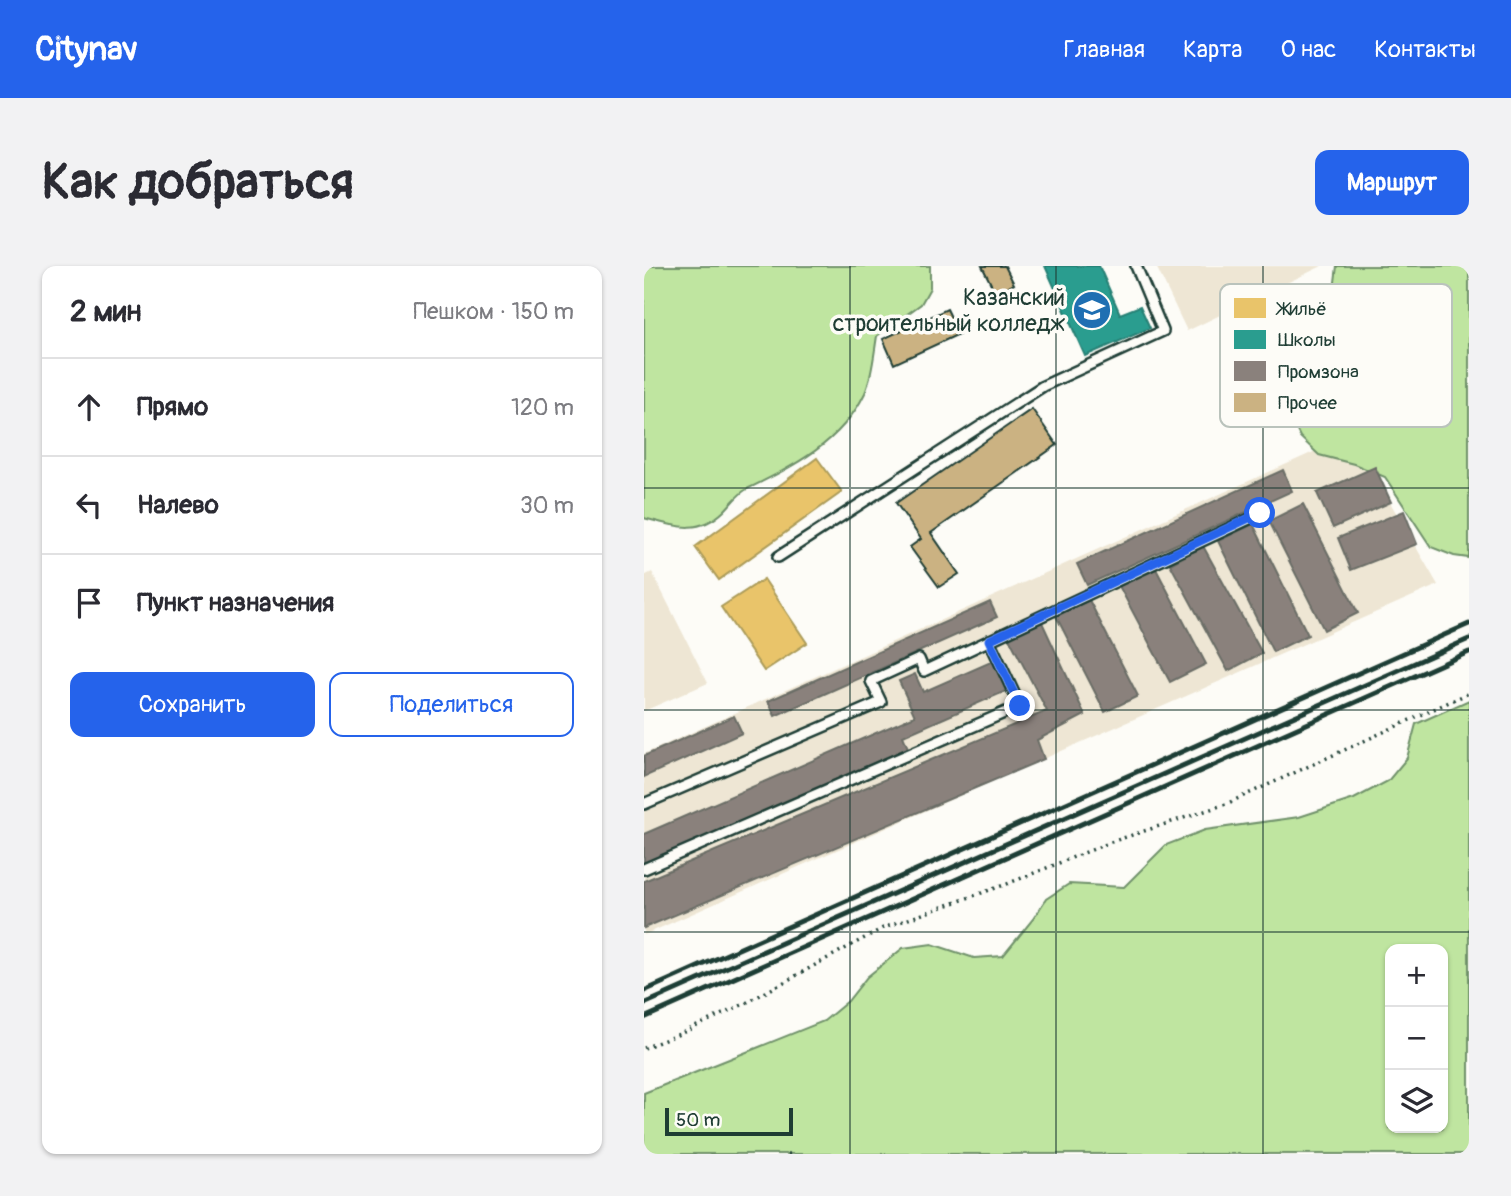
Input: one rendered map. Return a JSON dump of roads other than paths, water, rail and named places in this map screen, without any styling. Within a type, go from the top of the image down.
[{"type":"lane","points":[[778,557],[1043,386],[1163,331],[1136,266]]},
{"type":"lane","points":[[644,804],[881,702],[871,681],[919,659],[924,671],[1260,513]]},
{"type":"lane","points":[[644,869],[1020,706],[989,640]]},
{"type":"railway","points":[[644,991],[1469,624]]},
{"type":"railway","points":[[644,1004],[1469,639]]},
{"type":"railway","points":[[644,1018],[1469,652]]},
{"type":"place","name":"Казанский строительный колледж","points":[[1092,310]]}]
